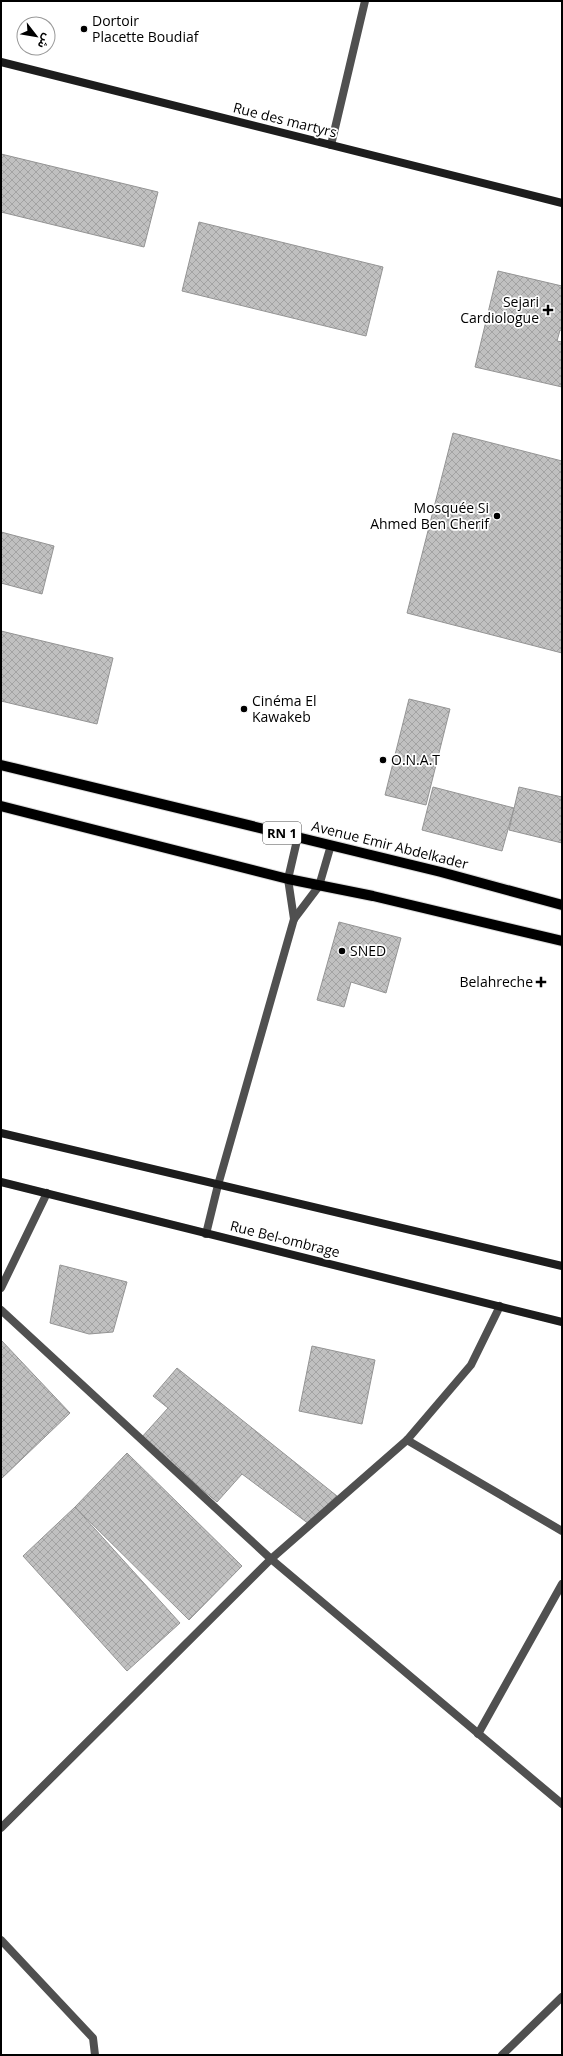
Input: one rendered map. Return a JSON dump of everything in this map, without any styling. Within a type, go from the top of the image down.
[{"type":"main road","name":"Avenue Emir Abdelkader","points":[[1,766],[298,836],[441,872],[562,905]]},
{"type":"main road","points":[[1,806],[288,879],[373,896],[562,941]]},
{"type":"street","points":[[330,145],[364,1]]},
{"type":"street","name":"Rue des martyrs","points":[[1,62],[562,203]]},
{"type":"street","points":[[294,919],[288,879],[298,836]]},
{"type":"street","points":[[206,1234],[218,1185],[294,919],[319,886],[331,845]]},
{"type":"street","points":[[1,1132],[562,1266]]},
{"type":"street","name":"Rue Bel-ombrage","points":[[1,1182],[562,1322]]},
{"type":"street","points":[[1,1288],[47,1193]]},
{"type":"street","points":[[1,1828],[271,1559],[408,1440],[471,1366],[500,1306]]},
{"type":"street","points":[[1,1310],[271,1559],[562,1804]]},
{"type":"street","points":[[408,1440],[562,1531]]},
{"type":"street","points":[[478,1734],[562,1584]]},
{"type":"street","points":[[1,1940],[93,2038],[95,2055]]},
{"type":"street","points":[[502,2055],[562,1997]]},
{"type":"building","points":[[1,154],[158,192],[144,247],[1,212]]},
{"type":"building","points":[[199,222],[383,267],[366,336],[182,291]]},
{"type":"building","points":[[498,271],[562,286],[562,331],[560,330],[557,341],[562,342],[562,387],[475,367]]},
{"type":"building","name":"Mosquée Si Ahmed Ben Cherif","points":[[453,433],[562,461],[562,653],[407,613]]},
{"type":"building","points":[[1,532],[54,546],[42,594],[1,583]]},
{"type":"building","points":[[1,631],[113,658],[97,724],[1,701]]},
{"type":"building","points":[[409,699],[450,709],[426,805],[385,795]]},
{"type":"building","points":[[433,787],[514,808],[502,851],[422,830]]},
{"type":"building","points":[[519,787],[562,797],[562,843],[509,830]]},
{"type":"building","points":[[339,922],[401,938],[386,993],[351,982],[344,1007],[317,1000]]},
{"type":"building","points":[[60,1265],[127,1282],[113,1332],[89,1334],[50,1323]]},
{"type":"building","points":[[1,1340],[70,1413],[1,1479]]},
{"type":"building","points":[[312,1346],[375,1360],[362,1424],[299,1411]]},
{"type":"building","points":[[177,1368],[337,1496],[309,1524],[242,1474],[217,1502],[141,1438],[168,1408],[153,1396]]},
{"type":"building","points":[[127,1453],[242,1566],[189,1620],[75,1507]]},
{"type":"building","points":[[75,1507],[180,1623],[127,1671],[23,1556]]},
{"type":"place","name":"Dortoir Placette Boudiaf","points":[[84,29]]},
{"type":"place","name":"Sejari Cardiologue","points":[[548,310]]},
{"type":"place","name":"Mosquée Si Ahmed Ben Cherif","points":[[497,516]]},
{"type":"place","name":"Cinéma El Kawakeb","points":[[244,709]]},
{"type":"place","name":"O.N.A.T","points":[[383,760]]},
{"type":"place","name":"SNED","points":[[342,951]]},
{"type":"place","name":"Belahreche","points":[[541,982]]}]
